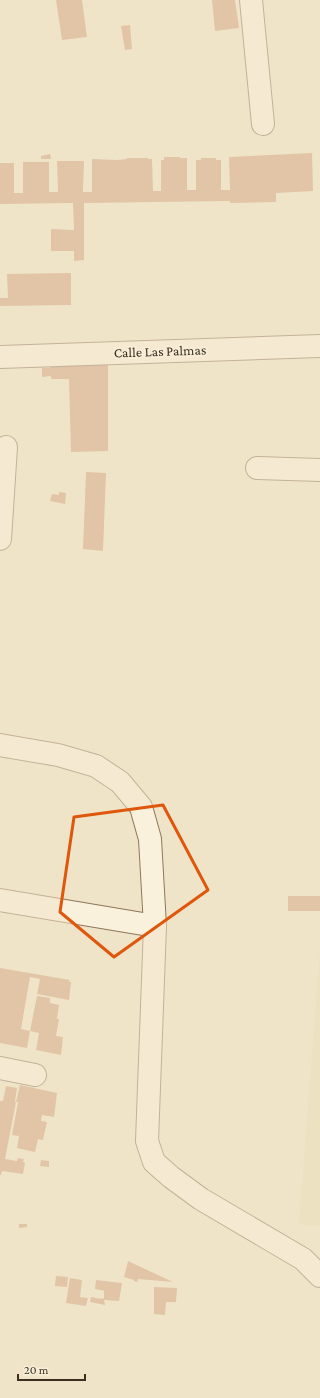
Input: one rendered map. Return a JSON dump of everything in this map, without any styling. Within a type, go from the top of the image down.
[{"type":"street","points":[[251,0],[263,124]]},
{"type":"street","name":"Calle Las Palmas","points":[[0,357],[320,346]]},
{"type":"street","points":[[0,538],[6,447]]},
{"type":"street","points":[[257,468],[320,470]]},
{"type":"street","points":[[0,745],[58,755],[96,766],[120,782],[141,807],[150,839],[155,926],[147,1141],[154,1162],[171,1177],[201,1199],[303,1259],[320,1276]]},
{"type":"street","points":[[0,900],[155,926]]},
{"type":"street","points":[[0,1068],[35,1075]]},
{"type":"highlighted area","points":[[163,805],[208,890],[114,957],[60,912],[74,817]]},
{"type":"shaded area","points":[[320,950],[320,1226],[299,1224]]},
{"type":"building","points":[[56,0],[82,0],[87,37],[62,40]]},
{"type":"building","points":[[212,0],[235,0],[239,28],[215,31]]},
{"type":"building","points":[[130,25],[132,49],[125,50],[121,26]]},
{"type":"building","points":[[312,153],[313,191],[276,193],[276,202],[230,203],[230,201],[84,203],[84,260],[74,261],[74,251],[51,251],[51,229],[74,230],[73,203],[0,204],[0,163],[14,163],[14,193],[23,193],[23,162],[49,162],[49,192],[58,192],[57,161],[84,161],[83,192],[92,192],[92,159],[117,160],[127,158],[148,158],[152,159],[153,191],[161,191],[161,160],[164,160],[164,157],[187,158],[187,190],[196,190],[196,160],[201,160],[201,158],[216,158],[216,160],[221,160],[221,190],[230,190],[229,157]]},
{"type":"building","points":[[50,154],[51,159],[41,159],[41,156]]},
{"type":"building","points":[[71,273],[71,305],[0,306],[0,298],[8,298],[7,274]]},
{"type":"building","points":[[50,363],[108,364],[108,451],[71,452],[69,379],[51,379],[51,376],[42,377],[42,368],[50,368]]},
{"type":"building","points":[[86,472],[106,473],[103,551],[83,549]]},
{"type":"building","points":[[59,492],[66,493],[65,504],[50,501],[52,494],[59,495]]},
{"type":"building","points":[[288,896],[320,896],[320,911],[288,911]]},
{"type":"building","points":[[0,968],[70,980],[69,982],[71,982],[69,1000],[37,994],[40,979],[30,977],[21,1029],[30,1031],[27,1048],[0,1043]]},
{"type":"building","points":[[37,996],[50,998],[50,1003],[59,1005],[57,1019],[59,1019],[56,1036],[63,1037],[61,1055],[36,1050],[39,1033],[30,1031]]},
{"type":"building","points":[[20,1085],[57,1093],[54,1117],[42,1115],[41,1121],[47,1122],[43,1140],[38,1139],[35,1152],[17,1148],[19,1136],[12,1135],[18,1102],[16,1102]]},
{"type":"building","points":[[6,1086],[17,1088],[16,1102],[5,1159],[17,1161],[18,1158],[24,1159],[23,1162],[25,1163],[23,1174],[2,1171],[0,1175],[0,1101],[3,1101]]},
{"type":"building","points":[[41,1160],[49,1161],[49,1167],[40,1166]]},
{"type":"building","points":[[19,1224],[27,1224],[27,1227],[19,1228]]},
{"type":"building","points":[[128,1261],[173,1282],[138,1279],[137,1282],[124,1277]]},
{"type":"building","points":[[56,1276],[68,1277],[67,1287],[55,1286]]},
{"type":"building","points":[[70,1278],[82,1280],[80,1297],[88,1298],[86,1306],[66,1303]]},
{"type":"building","points":[[96,1280],[122,1283],[119,1301],[104,1300],[105,1305],[90,1302],[91,1297],[104,1299],[104,1291],[106,1291],[95,1289]]},
{"type":"building","points":[[154,1287],[177,1288],[176,1302],[166,1302],[165,1315],[154,1314]]}]
